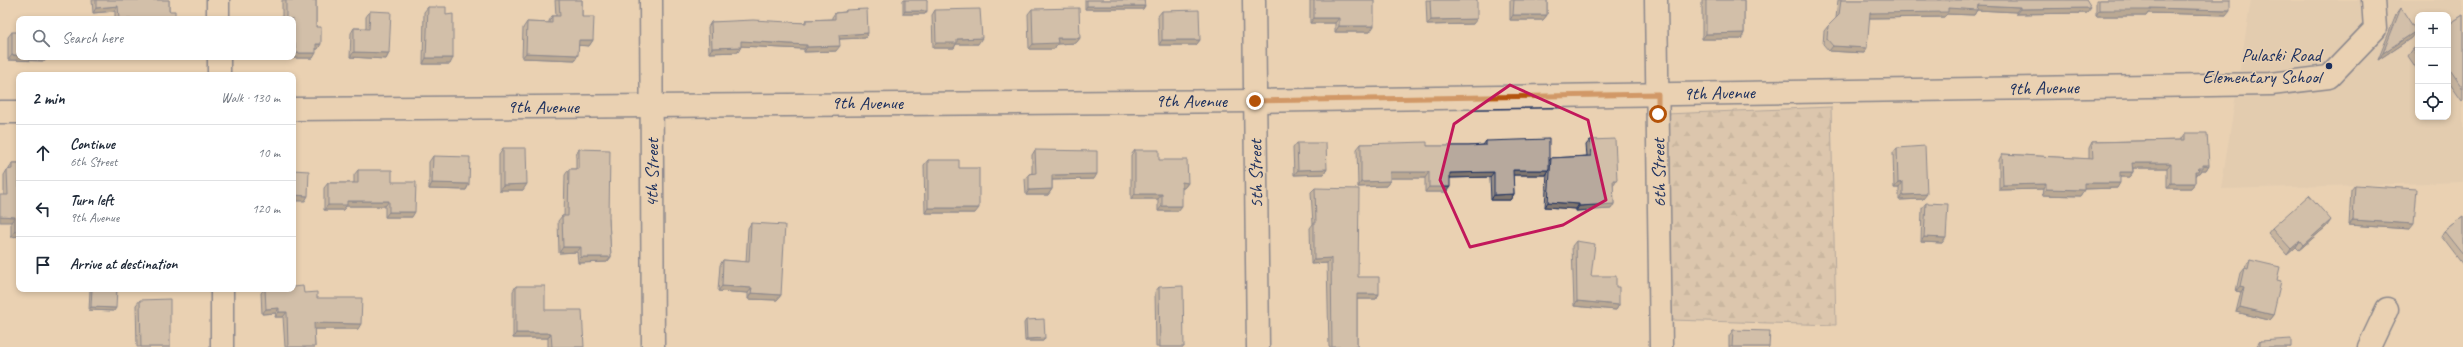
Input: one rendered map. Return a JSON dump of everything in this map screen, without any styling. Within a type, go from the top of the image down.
[{"type":"street","points":[[218,0],[218,16]]},
{"type":"street","name":"4th Street","points":[[651,0],[653,106],[653,347]]},
{"type":"street","name":"5th Street","points":[[1254,0],[1258,347]]},
{"type":"street","name":"6th Street","points":[[1656,0],[1661,347]]},
{"type":"street","name":"9th Avenue","points":[[296,109],[1255,101],[2271,84],[2329,77],[2374,29],[2373,0]]},
{"type":"street","points":[[219,60],[219,72]]},
{"type":"street","points":[[0,112],[16,112]]},
{"type":"street","points":[[222,292],[222,347]]},
{"type":"street","points":[[2369,347],[2387,309]]},
{"type":"highlighted area","points":[[1510,85],[1588,120],[1606,200],[1563,225],[1470,247],[1440,180],[1454,124]]},
{"type":"shaded area","name":"Pulaski Road Elementary School","points":[[2251,0],[2463,0],[2463,182],[2221,189]]},
{"type":"green space","points":[[1831,107],[1836,325],[1671,320],[1666,114]]},
{"type":"building","points":[[96,0],[169,0],[169,11],[175,11],[175,16],[119,16],[118,6],[96,8]]},
{"type":"building","points":[[286,0],[316,0],[316,27],[321,27],[321,44],[316,44],[316,53],[296,53],[296,16],[286,16]]},
{"type":"building","points":[[559,0],[582,0],[582,17],[594,17],[593,40],[579,40],[578,55],[526,53],[527,22],[552,23],[552,16],[560,16]]},
{"type":"building","points":[[905,0],[927,0],[927,11],[905,11]]},
{"type":"building","points":[[1087,0],[1144,0],[1145,6],[1087,6]]},
{"type":"building","points":[[1314,0],[1374,0],[1374,26],[1339,26],[1339,18],[1314,18]]},
{"type":"building","points":[[1430,0],[1477,0],[1477,19],[1431,20]]},
{"type":"building","points":[[1514,0],[1547,0],[1547,15],[1513,15]]},
{"type":"building","points":[[1706,0],[1744,0],[1744,33],[1706,34]]},
{"type":"building","points":[[1841,0],[2086,0],[2091,8],[2020,9],[2020,7],[1978,5],[1977,10],[1948,8],[1948,12],[1870,13],[1867,48],[1833,46],[1827,39],[1828,26],[1839,15]]},
{"type":"building","points":[[2099,0],[2230,0],[2230,10],[2150,8],[2150,10],[2099,10]]},
{"type":"building","points":[[428,7],[446,7],[446,15],[453,14],[453,58],[426,58]]},
{"type":"building","points":[[1079,8],[1080,38],[1057,38],[1058,43],[1033,44],[1032,9]]},
{"type":"building","points":[[2401,8],[2415,32],[2383,53]]},
{"type":"building","points":[[867,9],[868,33],[839,35],[840,46],[807,47],[807,45],[741,41],[741,47],[712,48],[711,22],[753,20],[806,23],[806,20],[835,19],[835,13],[846,12],[846,10]]},
{"type":"building","points":[[980,9],[982,38],[957,39],[957,43],[936,43],[935,10]]},
{"type":"building","points":[[1199,10],[1200,40],[1162,40],[1162,11]]},
{"type":"building","points":[[370,11],[391,12],[389,53],[354,52],[354,28],[369,29]]},
{"type":"building","points":[[2463,15],[2463,89],[2451,71],[2451,23]]},
{"type":"building","points":[[12,32],[16,32],[16,55],[12,55]]},
{"type":"building","points":[[2185,133],[2207,133],[2209,165],[2203,165],[2203,168],[2199,168],[2198,171],[2195,171],[2195,183],[2171,183],[2171,163],[2132,163],[2133,172],[2120,172],[2120,183],[2084,183],[2084,190],[2046,189],[2046,184],[2003,185],[2002,154],[2093,159],[2092,142],[2185,140]]},
{"type":"building","points":[[1549,139],[1549,170],[1513,170],[1514,194],[1494,195],[1494,172],[1450,173],[1450,187],[1429,187],[1429,172],[1390,172],[1390,181],[1361,182],[1361,144],[1427,142],[1427,146],[1469,146],[1486,145],[1486,141]]},
{"type":"building","points":[[1615,139],[1617,180],[1613,180],[1614,204],[1579,206],[1579,204],[1548,202],[1551,158],[1591,156],[1590,140]]},
{"type":"building","points":[[1297,143],[1326,143],[1327,169],[1298,170]]},
{"type":"building","points":[[1925,146],[1927,194],[1903,195],[1903,182],[1898,183],[1897,148]]},
{"type":"building","points":[[503,148],[526,148],[527,184],[503,185]]},
{"type":"building","points":[[579,149],[610,150],[609,219],[611,257],[581,257],[581,247],[563,247],[562,216],[568,216],[569,169],[579,169]]},
{"type":"building","points":[[1035,150],[1097,151],[1097,174],[1052,175],[1052,189],[1029,190],[1029,174],[1036,173]]},
{"type":"building","points":[[1135,150],[1159,150],[1159,160],[1187,160],[1188,183],[1182,182],[1182,206],[1162,206],[1162,194],[1135,194]]},
{"type":"building","points":[[433,156],[470,157],[469,184],[432,183]]},
{"type":"building","points":[[928,160],[959,160],[959,168],[979,168],[979,208],[928,208]]},
{"type":"building","points":[[12,163],[16,163],[16,231],[15,217],[0,216],[0,195],[8,195],[7,170],[12,169]]},
{"type":"building","points":[[296,170],[309,171],[308,196],[296,195]]},
{"type":"building","points":[[358,170],[392,170],[392,182],[416,182],[415,212],[389,212],[389,201],[347,201],[347,205],[328,205],[328,183],[358,183]]},
{"type":"building","points":[[2355,185],[2417,189],[2414,224],[2353,220]]},
{"type":"building","points":[[1315,188],[1359,189],[1358,277],[1379,277],[1379,294],[1357,294],[1357,347],[1332,347],[1331,258],[1314,259],[1314,223],[1316,223]]},
{"type":"building","points":[[2309,195],[2331,220],[2303,245],[2300,241],[2291,249],[2272,228]]},
{"type":"building","points":[[1926,203],[1948,204],[1946,238],[1924,237]]},
{"type":"building","points":[[2463,216],[2463,255],[2444,231]]},
{"type":"building","points":[[751,223],[785,225],[781,295],[751,293],[752,288],[722,286],[723,260],[749,262]]},
{"type":"building","points":[[1576,241],[1595,244],[1591,276],[1616,276],[1616,287],[1619,287],[1619,305],[1577,301]]},
{"type":"building","points":[[2250,260],[2280,267],[2277,280],[2281,281],[2273,315],[2240,307],[2244,287],[2240,286],[2244,268],[2248,269]]},
{"type":"building","points":[[303,286],[304,293],[317,292],[317,298],[362,298],[361,324],[314,323],[315,347],[288,347],[287,312],[279,312],[279,308],[266,309],[265,292],[296,292],[296,287]]},
{"type":"building","points":[[516,286],[545,286],[545,310],[582,310],[584,347],[552,347],[551,333],[516,333]]},
{"type":"building","points":[[1183,286],[1184,347],[1160,347],[1159,287]]},
{"type":"building","points":[[92,292],[117,292],[116,308],[91,307]]},
{"type":"building","points":[[170,299],[170,347],[141,347],[140,300]]},
{"type":"building","points":[[1044,319],[1045,338],[1027,339],[1026,320]]},
{"type":"building","points":[[1733,330],[1770,331],[1769,347],[1732,347]]},
{"type":"building","points":[[2291,339],[2291,347],[2260,347],[2260,341]]},
{"type":"place","name":"Pulaski Road Elementary School","points":[[2329,66]]},
{"type":"route","points":[[1255,101],[1658,94],[1658,114]]}]
